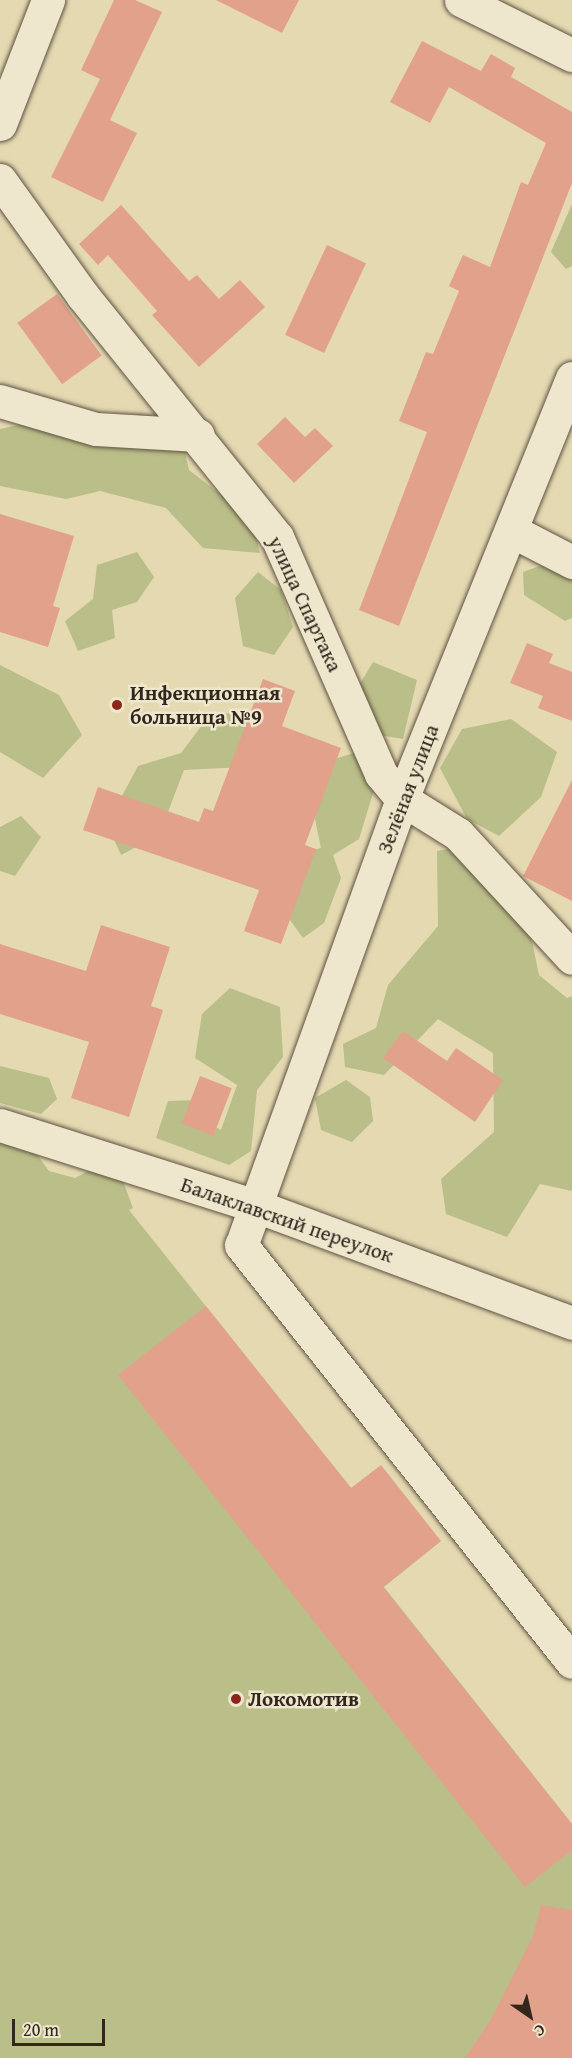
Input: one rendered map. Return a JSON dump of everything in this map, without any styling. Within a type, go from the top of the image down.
[{"type":"street","points":[[0,124],[48,0]]},
{"type":"street","points":[[461,0],[572,55]]},
{"type":"street","name":"улица Спартака","points":[[0,180],[83,296],[198,435],[277,537],[381,774],[402,799],[458,834],[572,958]]},
{"type":"street","name":"Зелёная улица","points":[[572,378],[402,799],[241,1245],[572,1662]]},
{"type":"street","points":[[0,401],[96,429],[198,435]]},
{"type":"street","points":[[512,531],[572,562]]},
{"type":"street","name":"Балаклавский переулок","points":[[0,1125],[256,1206],[572,1323]]},
{"type":"green space","points":[[572,204],[572,266],[566,269],[551,252]]},
{"type":"green space","points":[[139,414],[178,422],[189,470],[251,518],[260,553],[203,548],[166,508],[100,491],[66,499],[0,486],[0,429],[27,423],[90,444]]},
{"type":"green space","points":[[137,552],[154,577],[137,602],[112,610],[115,638],[78,651],[65,621],[93,599],[97,565]]},
{"type":"green space","points":[[545,564],[572,578],[572,618],[565,621],[524,595],[523,572]]},
{"type":"green space","points":[[258,572],[281,590],[293,627],[274,655],[243,646],[235,598]]},
{"type":"green space","points":[[373,662],[417,680],[403,739],[379,735],[358,687]]},
{"type":"green space","points":[[0,665],[59,695],[82,735],[43,778],[0,752]]},
{"type":"green space","points":[[240,711],[257,736],[243,767],[184,770],[159,835],[121,855],[107,824],[138,766],[181,753],[208,717]]},
{"type":"green space","points":[[511,719],[557,752],[541,797],[499,836],[467,819],[440,768],[462,729]]},
{"type":"green space","points":[[364,750],[378,777],[359,839],[333,855],[341,878],[324,923],[303,938],[280,906],[295,855],[321,848],[315,819],[331,760]]},
{"type":"green space","points":[[21,816],[41,837],[15,876],[0,871],[0,827]]},
{"type":"green space","points":[[461,847],[530,932],[539,975],[567,998],[572,996],[572,1191],[540,1184],[507,1237],[446,1214],[441,1179],[494,1132],[493,1053],[438,1019],[384,1075],[345,1067],[343,1044],[376,1028],[388,985],[438,926],[437,851]]},
{"type":"green space","points":[[230,988],[280,1007],[283,1057],[257,1090],[251,1151],[229,1165],[156,1138],[168,1101],[195,1100],[204,1120],[221,1130],[237,1085],[195,1058],[202,1014]]},
{"type":"green space","points":[[0,1066],[49,1078],[57,1099],[41,1114],[0,1103]]},
{"type":"green space","points":[[346,1080],[370,1097],[373,1121],[352,1142],[321,1130],[315,1098]]},
{"type":"green space","name":"Локомотив","points":[[0,1138],[33,1149],[49,1171],[75,1178],[92,1169],[123,1181],[133,1208],[129,1210],[351,1488],[441,1541],[384,1587],[572,1824],[572,2058],[0,2058]]},
{"type":"building","points":[[114,0],[135,0],[162,12],[110,120],[137,133],[103,202],[51,177],[100,79],[81,70]]},
{"type":"building","points":[[216,0],[299,0],[282,33]]},
{"type":"building","points":[[422,41],[481,71],[491,54],[515,68],[511,77],[572,112],[572,183],[399,626],[359,610],[427,432],[399,421],[426,352],[433,354],[459,291],[449,286],[463,255],[490,267],[521,182],[528,185],[546,143],[449,87],[430,123],[390,102]]},
{"type":"building","points":[[121,205],[189,281],[197,275],[219,299],[240,280],[265,307],[199,367],[152,315],[157,311],[108,255],[98,265],[79,244]]},
{"type":"building","points":[[327,245],[366,263],[324,353],[285,335]]},
{"type":"building","points":[[57,294],[102,355],[62,384],[17,323]]},
{"type":"building","points":[[285,417],[305,437],[315,428],[333,446],[294,483],[257,444]]},
{"type":"building","points":[[0,514],[74,536],[53,606],[60,608],[48,647],[0,632]]},
{"type":"building","points":[[527,643],[553,654],[549,663],[572,672],[572,721],[538,708],[543,696],[510,683]]},
{"type":"building","points":[[263,679],[295,691],[282,726],[341,748],[305,845],[316,849],[281,944],[244,931],[259,890],[83,830],[98,787],[199,822],[204,808],[213,811]]},
{"type":"building","points":[[572,780],[572,901],[523,876]]},
{"type":"building","points":[[101,925],[170,947],[151,1006],[163,1010],[129,1117],[71,1098],[89,1042],[0,1014],[0,944],[86,971]]},
{"type":"building","points":[[403,1031],[447,1061],[456,1048],[503,1080],[475,1122],[383,1058]]},
{"type":"building","points":[[200,1076],[232,1088],[213,1136],[182,1124]]},
{"type":"building","points":[[206,1306],[351,1488],[381,1465],[441,1541],[383,1587],[572,1824],[572,1850],[525,1887],[118,1375]]},
{"type":"building","points":[[541,1905],[572,1910],[572,2058],[465,2058],[490,2021],[533,1936]]},
{"type":"place","name":"Инфекционная больница №9","points":[[117,705]]},
{"type":"place","name":"Локомотив","points":[[236,1699]]}]
